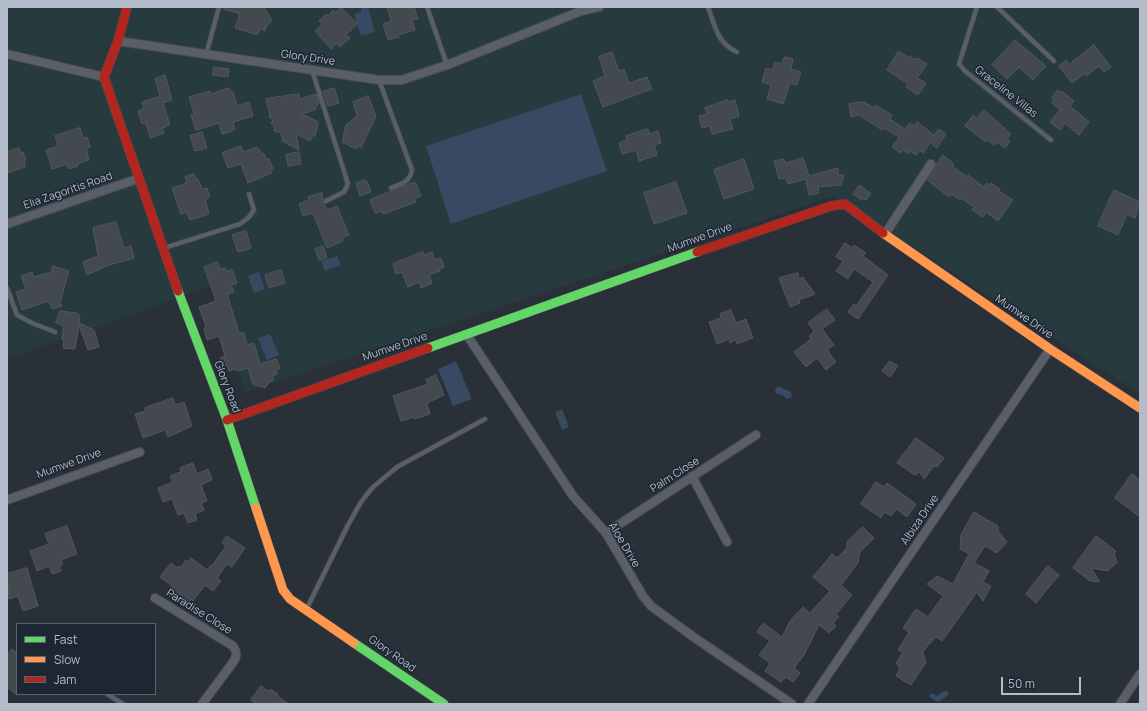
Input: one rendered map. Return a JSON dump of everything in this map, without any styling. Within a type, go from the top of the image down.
[{"type":"street","points":[[7,54],[104,77],[118,41],[127,7]]},
{"type":"street","name":"Glory Drive","points":[[118,41],[379,80],[402,80],[447,65],[581,11],[599,7]]},
{"type":"street","name":"Glory Road","points":[[104,77],[137,179],[162,249],[227,420],[283,590],[290,599],[307,609],[444,704]]},
{"type":"street","points":[[885,234],[931,164]]},
{"type":"street","name":"Elia Zagoritis Road","points":[[7,224],[137,179]]},
{"type":"street","name":"Mumwe Drive","points":[[227,420],[407,354],[467,335],[750,233],[831,206],[845,204],[854,209],[885,234],[1050,349],[1140,408]]},
{"type":"street","name":"Aloe Drive","points":[[467,335],[573,496],[606,533],[634,584],[651,606],[792,704]]},
{"type":"street","name":"Albiza Drive","points":[[808,704],[1050,349]]},
{"type":"street","name":"Palm Close","points":[[606,533],[756,435]]},
{"type":"street","name":"Mumwe Drive","points":[[7,500],[140,452]]},
{"type":"street","points":[[692,476],[727,542]]},
{"type":"street","name":"Paradise Close","points":[[155,598],[233,646],[236,650],[237,656],[234,661],[202,704]]},
{"type":"street","points":[[1120,704],[1140,674]]},
{"type":"lane","points":[[206,55],[219,7]]},
{"type":"lane","points":[[426,7],[447,65]]},
{"type":"lane","points":[[708,7],[721,41],[728,48],[737,52]]},
{"type":"lane","name":"Graceline Villas","points":[[977,7],[959,64],[964,71],[1051,140]]},
{"type":"lane","points":[[998,7],[1054,61]]},
{"type":"lane","points":[[312,69],[348,184],[344,192],[326,201]]},
{"type":"lane","points":[[379,80],[412,170],[411,175],[406,182],[391,188]]},
{"type":"lane","points":[[162,249],[240,224],[249,217],[254,210],[249,194]]},
{"type":"lane","points":[[7,288],[17,315],[32,323],[56,332]]},
{"type":"lane","points":[[307,609],[348,525],[361,502],[372,488],[397,467],[485,419]]},
{"type":"lane","points":[[109,695],[123,704]]},
{"type":"green space","points":[[7,7],[1140,7],[1140,394],[834,196],[245,392],[212,286],[7,359]]},
{"type":"water","points":[[360,7],[368,7],[375,32],[361,36],[354,14],[362,12]]},
{"type":"water","points":[[581,94],[607,171],[451,224],[426,146]]},
{"type":"water","points":[[337,256],[341,265],[325,271],[321,261]]},
{"type":"water","points":[[259,272],[265,289],[254,293],[248,276]]},
{"type":"water","points":[[270,334],[279,355],[267,360],[258,338]]},
{"type":"water","points":[[456,361],[472,399],[453,406],[438,369]]},
{"type":"water","points":[[778,386],[791,392],[792,397],[787,399],[782,395],[776,394],[775,390]]},
{"type":"water","points":[[562,409],[569,427],[562,430],[555,412]]},
{"type":"water","points":[[944,691],[949,692],[947,696],[938,702],[929,697],[931,693],[937,696]]},
{"type":"building","points":[[225,7],[264,7],[272,21],[267,25],[265,31],[260,29],[258,35],[235,28],[240,14],[224,9]]},
{"type":"building","points":[[341,7],[357,24],[346,35],[350,38],[340,47],[337,43],[331,49],[315,31],[322,24],[319,21],[326,14],[328,16],[333,10],[335,12]]},
{"type":"building","points":[[387,7],[414,7],[418,19],[412,20],[415,30],[398,35],[399,37],[388,40],[383,24],[391,21]]},
{"type":"building","points":[[1015,40],[1046,66],[1033,80],[1019,67],[1007,79],[992,65]]},
{"type":"building","points":[[1094,45],[1111,67],[1104,72],[1099,66],[1086,76],[1084,74],[1072,83],[1059,66],[1066,60],[1069,64]]},
{"type":"building","points":[[899,51],[909,58],[909,56],[915,60],[917,58],[927,64],[917,78],[926,83],[918,95],[906,87],[908,84],[887,70]]},
{"type":"building","points":[[612,52],[619,71],[624,69],[629,83],[647,77],[652,89],[603,107],[593,81],[605,76],[599,57]]},
{"type":"building","points":[[785,57],[793,59],[791,69],[801,72],[797,85],[790,83],[783,104],[767,99],[771,85],[762,82],[766,68],[772,70],[775,62],[781,64]]},
{"type":"building","points":[[214,67],[229,69],[228,77],[213,75]]},
{"type":"building","points":[[165,75],[172,100],[163,103],[170,125],[162,128],[164,133],[150,138],[146,123],[142,124],[138,111],[144,109],[142,102],[160,96],[155,79]]},
{"type":"building","points":[[229,88],[231,92],[233,92],[237,106],[249,102],[253,116],[233,122],[235,130],[222,134],[219,123],[196,130],[191,115],[194,114],[189,97],[210,91],[211,94]]},
{"type":"building","points":[[334,88],[339,103],[328,106],[323,92]]},
{"type":"building","points":[[1058,90],[1061,92],[1062,91],[1074,101],[1070,106],[1089,122],[1079,135],[1065,123],[1060,130],[1050,122],[1060,110],[1052,103],[1054,100],[1052,98]]},
{"type":"building","points":[[299,94],[300,99],[316,94],[319,102],[315,110],[302,114],[318,122],[318,125],[315,136],[313,135],[310,141],[296,134],[299,150],[282,141],[282,133],[274,131],[275,128],[271,123],[273,120],[269,117],[270,115],[266,99]]},
{"type":"building","points":[[368,96],[376,116],[361,148],[357,146],[356,149],[342,142],[346,125],[357,116],[353,102]]},
{"type":"building","points":[[728,100],[728,102],[735,100],[739,116],[730,119],[733,129],[712,134],[710,126],[702,128],[699,116],[707,114],[705,108]]},
{"type":"building","points":[[864,102],[874,108],[876,105],[892,115],[890,119],[905,129],[910,123],[914,126],[917,122],[934,135],[939,129],[946,134],[937,148],[930,143],[923,153],[920,150],[916,155],[910,151],[908,154],[903,150],[901,153],[892,147],[899,137],[884,128],[882,130],[859,115],[851,117],[849,104]]},
{"type":"building","points":[[984,110],[1011,134],[1007,139],[1010,141],[1005,148],[997,142],[994,145],[988,140],[986,142],[965,126],[973,115],[977,118]]},
{"type":"building","points":[[80,128],[83,138],[87,137],[90,147],[86,148],[89,160],[77,164],[78,166],[69,169],[67,164],[52,169],[46,150],[58,146],[55,136]]},
{"type":"building","points":[[648,129],[649,134],[658,131],[661,143],[654,145],[657,155],[639,161],[636,150],[622,154],[619,143],[627,140],[626,136]]},
{"type":"building","points":[[202,132],[207,148],[195,151],[190,136]]},
{"type":"building","points":[[241,146],[244,152],[257,147],[262,154],[264,154],[267,160],[269,159],[273,169],[270,170],[272,173],[248,183],[241,164],[228,168],[222,153]]},
{"type":"building","points":[[19,148],[21,153],[23,152],[26,161],[24,162],[25,167],[7,173],[7,152]]},
{"type":"building","points":[[299,152],[301,164],[288,166],[286,155]]},
{"type":"building","points":[[943,155],[954,164],[952,166],[967,177],[968,175],[984,187],[987,183],[990,185],[991,183],[1000,189],[999,191],[1013,200],[998,221],[986,212],[983,217],[972,210],[974,207],[961,198],[960,200],[951,194],[949,197],[927,180]]},
{"type":"building","points":[[803,158],[809,176],[838,168],[838,175],[844,175],[841,185],[818,187],[819,193],[809,195],[806,179],[788,184],[786,178],[779,179],[774,161],[784,159],[785,163]]},
{"type":"building","points":[[744,159],[754,189],[724,199],[714,170]]},
{"type":"building","points":[[194,174],[202,189],[207,188],[210,197],[205,199],[209,214],[190,220],[187,212],[181,214],[172,188],[187,183],[185,177]]},
{"type":"building","points":[[365,180],[365,182],[367,181],[371,192],[360,196],[356,183]]},
{"type":"building","points":[[676,182],[687,213],[654,224],[644,193]]},
{"type":"building","points":[[412,183],[416,183],[421,196],[414,199],[416,202],[383,214],[382,211],[375,213],[370,200]]},
{"type":"building","points":[[860,185],[871,194],[866,200],[863,198],[862,200],[853,194]]},
{"type":"building","points":[[1114,190],[1140,202],[1135,218],[1127,214],[1118,235],[1098,226]]},
{"type":"building","points":[[322,193],[323,202],[327,210],[337,206],[349,235],[342,238],[343,241],[327,248],[313,213],[303,216],[299,204],[309,200],[308,197]]},
{"type":"building","points":[[116,222],[124,248],[131,246],[134,258],[109,265],[87,275],[83,262],[98,256],[93,228]]},
{"type":"building","points":[[246,231],[251,248],[238,252],[232,235]]},
{"type":"building","points":[[845,243],[852,248],[854,245],[866,253],[863,256],[888,275],[858,319],[848,312],[854,304],[856,306],[873,282],[854,269],[848,279],[836,271],[843,261],[836,257]]},
{"type":"building","points":[[323,246],[327,258],[319,260],[315,249]]},
{"type":"building","points":[[423,252],[424,255],[432,252],[435,260],[441,258],[444,267],[439,269],[440,271],[429,275],[432,283],[421,288],[419,282],[408,287],[402,272],[396,274],[393,264]]},
{"type":"building","points":[[217,262],[220,269],[225,268],[226,271],[232,270],[237,283],[231,285],[234,292],[227,294],[239,333],[244,333],[247,345],[254,343],[260,364],[276,359],[280,368],[276,370],[277,374],[272,376],[274,380],[269,382],[265,388],[253,384],[248,368],[237,371],[236,369],[229,371],[227,365],[223,366],[220,358],[225,356],[219,336],[207,340],[204,328],[206,327],[199,307],[216,301],[204,267]]},
{"type":"building","points":[[53,266],[69,271],[60,302],[62,306],[52,309],[49,301],[22,310],[16,292],[26,289],[21,276],[32,272],[33,277],[51,272]]},
{"type":"building","points":[[281,270],[285,283],[269,288],[265,275]]},
{"type":"building","points":[[798,273],[799,279],[803,277],[815,294],[799,300],[800,303],[790,307],[779,278]]},
{"type":"building","points":[[827,309],[835,320],[822,329],[834,345],[827,350],[836,362],[826,370],[817,358],[806,367],[794,352],[811,339],[809,336],[814,331],[808,323]]},
{"type":"building","points":[[731,310],[736,323],[746,319],[753,338],[737,344],[736,340],[730,343],[729,339],[717,344],[709,322],[721,318],[720,314]]},
{"type":"building","points":[[60,311],[77,313],[80,316],[79,323],[94,330],[99,347],[88,350],[79,325],[75,349],[63,348],[64,340],[62,340],[64,326],[56,323]]},
{"type":"building","points":[[890,361],[898,366],[890,377],[882,371]]},
{"type":"building","points":[[436,375],[444,395],[427,403],[430,414],[401,421],[393,396],[428,384],[426,380]]},
{"type":"building","points":[[173,398],[175,405],[184,402],[192,426],[168,437],[165,430],[143,438],[135,414],[146,411],[145,408]]},
{"type":"building","points":[[916,438],[944,458],[937,467],[934,466],[924,479],[920,472],[915,475],[897,463]]},
{"type":"building","points":[[193,463],[197,474],[208,469],[212,480],[201,485],[207,501],[201,503],[204,510],[195,514],[197,520],[188,523],[184,513],[178,515],[172,499],[163,502],[158,488],[173,482],[170,476],[181,472],[180,468]]},
{"type":"building","points":[[1132,474],[1140,480],[1140,517],[1115,498]]},
{"type":"building","points":[[876,482],[884,487],[887,483],[916,504],[907,517],[896,509],[891,516],[884,512],[881,518],[861,504]]},
{"type":"building","points":[[974,512],[998,526],[998,531],[1007,542],[997,553],[985,546],[974,563],[989,571],[983,582],[991,586],[983,601],[977,592],[942,641],[936,637],[927,646],[923,652],[926,662],[911,685],[896,676],[900,668],[896,663],[903,652],[898,650],[909,632],[903,628],[916,609],[928,617],[943,596],[927,584],[937,576],[953,584],[969,554],[960,549],[961,535]]},
{"type":"building","points":[[67,526],[77,554],[61,560],[63,564],[59,566],[61,571],[52,574],[49,566],[37,571],[30,551],[49,544],[45,534]]},
{"type":"building","points":[[863,527],[874,538],[860,552],[858,563],[841,585],[852,595],[836,614],[839,617],[833,623],[836,626],[829,633],[819,625],[804,655],[794,668],[800,673],[793,682],[786,677],[781,682],[765,671],[770,663],[759,655],[770,641],[757,632],[763,623],[782,637],[790,621],[803,607],[810,613],[830,591],[813,577],[832,554],[837,558],[847,548],[847,542]]},
{"type":"building","points":[[227,536],[245,548],[232,567],[227,564],[217,578],[221,581],[213,591],[205,585],[193,601],[191,599],[185,607],[166,593],[172,586],[160,577],[171,563],[177,568],[179,566],[181,567],[186,560],[189,562],[191,558],[207,570],[211,565],[212,566],[226,546],[222,543]]},
{"type":"building","points":[[1096,536],[1116,551],[1114,554],[1117,562],[1108,571],[1091,568],[1100,582],[1090,581],[1073,568]]},
{"type":"building","points":[[1048,566],[1059,575],[1036,603],[1026,594]]},
{"type":"building","points":[[27,568],[38,606],[23,611],[18,596],[9,599],[7,574]]},
{"type":"building","points":[[12,649],[16,652],[16,694],[7,687],[7,656]]},
{"type":"building","points":[[261,686],[268,691],[270,689],[278,694],[277,696],[289,704],[257,704],[251,700]]},
{"type":"traffic: fast","points":[[428,348],[697,252]]},
{"type":"traffic: fast","points":[[178,291],[227,420],[256,508]]},
{"type":"traffic: fast","points":[[354,643],[444,704]]},
{"type":"traffic: slow","points":[[883,233],[1050,349],[1140,408]]},
{"type":"traffic: slow","points":[[256,508],[283,590],[290,599],[354,643]]},
{"type":"traffic: jam","points":[[127,7],[118,41],[104,77],[178,291]]},
{"type":"traffic: jam","points":[[697,252],[831,206],[845,204],[883,233]]},
{"type":"traffic: jam","points":[[227,420],[428,348]]}]
